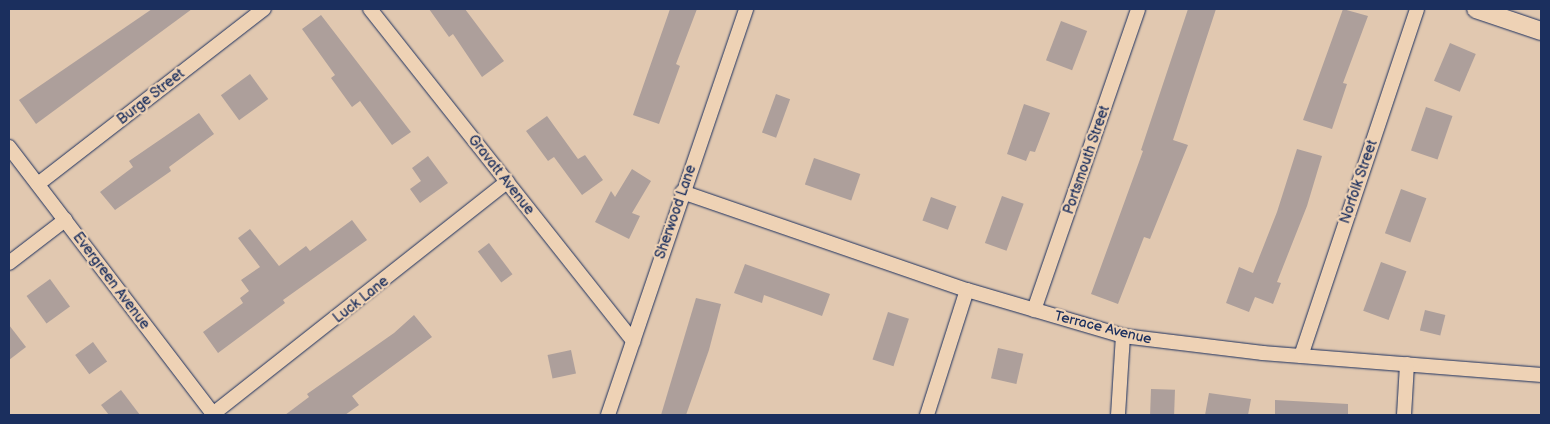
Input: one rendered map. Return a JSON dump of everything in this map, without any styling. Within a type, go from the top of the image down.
[{"type":"street","name":"Burge Street","points":[[38,184],[264,9]]},
{"type":"street","name":"Gravatt Avenue","points":[[370,9],[633,341]]},
{"type":"street","name":"Sherwood Lane","points":[[608,415],[682,192],[746,9]]},
{"type":"street","name":"Portsmouth Street","points":[[1034,310],[1138,9]]},
{"type":"street","name":"Norfolk Street","points":[[1301,356],[1418,9]]},
{"type":"street","points":[[1476,9],[1541,30]]},
{"type":"street","name":"Evergreen Avenue","points":[[9,147],[213,414]]},
{"type":"street","name":"Luck Lane","points":[[213,414],[508,182]]},
{"type":"street","name":"Terrace Avenue","points":[[682,192],[967,290],[1123,336],[1174,344],[1301,356],[1541,375]]},
{"type":"street","points":[[9,263],[65,220]]},
{"type":"street","points":[[927,415],[967,290]]},
{"type":"street","points":[[1118,415],[1123,336]]},
{"type":"street","points":[[1404,415],[1407,364]]},
{"type":"building","points":[[152,9],[192,9],[36,124],[19,100]]},
{"type":"building","points":[[429,9],[465,9],[504,61],[482,77],[453,34],[449,37]]},
{"type":"building","points":[[670,9],[697,9],[676,64],[680,66],[659,124],[633,115]]},
{"type":"building","points":[[1188,9],[1216,9],[1173,140],[1188,145],[1150,239],[1144,237],[1118,304],[1091,294],[1143,151],[1141,150]]},
{"type":"building","points":[[1343,9],[1368,16],[1343,83],[1347,84],[1332,129],[1303,120]]},
{"type":"building","points":[[321,15],[411,132],[392,145],[360,101],[352,107],[331,78],[335,75],[302,29]]},
{"type":"building","points":[[1061,21],[1087,31],[1072,70],[1046,60]]},
{"type":"building","points":[[1450,43],[1476,54],[1460,92],[1434,81]]},
{"type":"building","points":[[250,74],[268,99],[239,120],[221,95]]},
{"type":"building","points":[[776,94],[790,99],[776,138],[762,133]]},
{"type":"building","points":[[1024,104],[1050,113],[1035,152],[1030,151],[1026,161],[1007,154]]},
{"type":"building","points":[[1426,107],[1452,116],[1437,160],[1411,150]]},
{"type":"building","points":[[199,113],[214,134],[169,167],[171,171],[115,210],[100,192],[133,167],[129,161]]},
{"type":"building","points":[[547,116],[578,159],[585,155],[603,180],[582,195],[554,157],[548,161],[526,131]]},
{"type":"building","points":[[1297,149],[1322,156],[1307,206],[1277,282],[1281,283],[1273,304],[1255,297],[1249,312],[1226,303],[1239,267],[1253,273],[1277,212]]},
{"type":"building","points":[[428,156],[448,183],[420,203],[410,189],[421,181],[412,168]]},
{"type":"building","points":[[814,158],[860,174],[851,200],[805,184]]},
{"type":"building","points":[[632,169],[651,181],[632,213],[640,216],[629,239],[595,222],[611,191],[615,197]]},
{"type":"building","points":[[1401,189],[1426,198],[1410,242],[1385,233]]},
{"type":"building","points":[[1002,196],[1024,204],[1007,251],[985,243]]},
{"type":"building","points":[[931,197],[956,206],[948,230],[922,220]]},
{"type":"building","points":[[352,220],[367,240],[283,300],[285,303],[218,353],[203,332],[243,303],[240,298],[249,291],[241,280],[260,267],[238,238],[250,229],[279,266],[306,246],[310,251]]},
{"type":"building","points":[[489,243],[512,274],[501,283],[478,251]]},
{"type":"building","points":[[1381,262],[1406,271],[1389,320],[1363,311]]},
{"type":"building","points":[[745,264],[830,294],[822,316],[764,295],[762,303],[734,293]]},
{"type":"building","points":[[50,279],[70,307],[47,324],[27,296]]},
{"type":"building","points":[[696,298],[721,304],[709,350],[686,415],[661,415]]},
{"type":"building","points":[[1425,310],[1445,315],[1440,335],[1420,330]]},
{"type":"building","points":[[888,312],[909,319],[893,366],[873,360]]},
{"type":"building","points":[[414,315],[432,337],[352,396],[359,405],[345,415],[285,415],[309,397],[307,394],[394,333]]},
{"type":"building","points":[[9,325],[26,347],[9,360]]},
{"type":"building","points":[[93,342],[107,361],[89,374],[75,355]]},
{"type":"building","points":[[998,348],[1023,354],[1016,384],[991,378]]},
{"type":"building","points":[[571,350],[576,373],[553,378],[548,355]]},
{"type":"building","points":[[1151,389],[1175,390],[1174,415],[1150,415]]},
{"type":"building","points":[[121,390],[140,415],[109,415],[101,405]]},
{"type":"building","points":[[1209,393],[1251,399],[1248,415],[1205,415]]},
{"type":"building","points":[[1275,400],[1348,404],[1348,415],[1275,415]]}]
